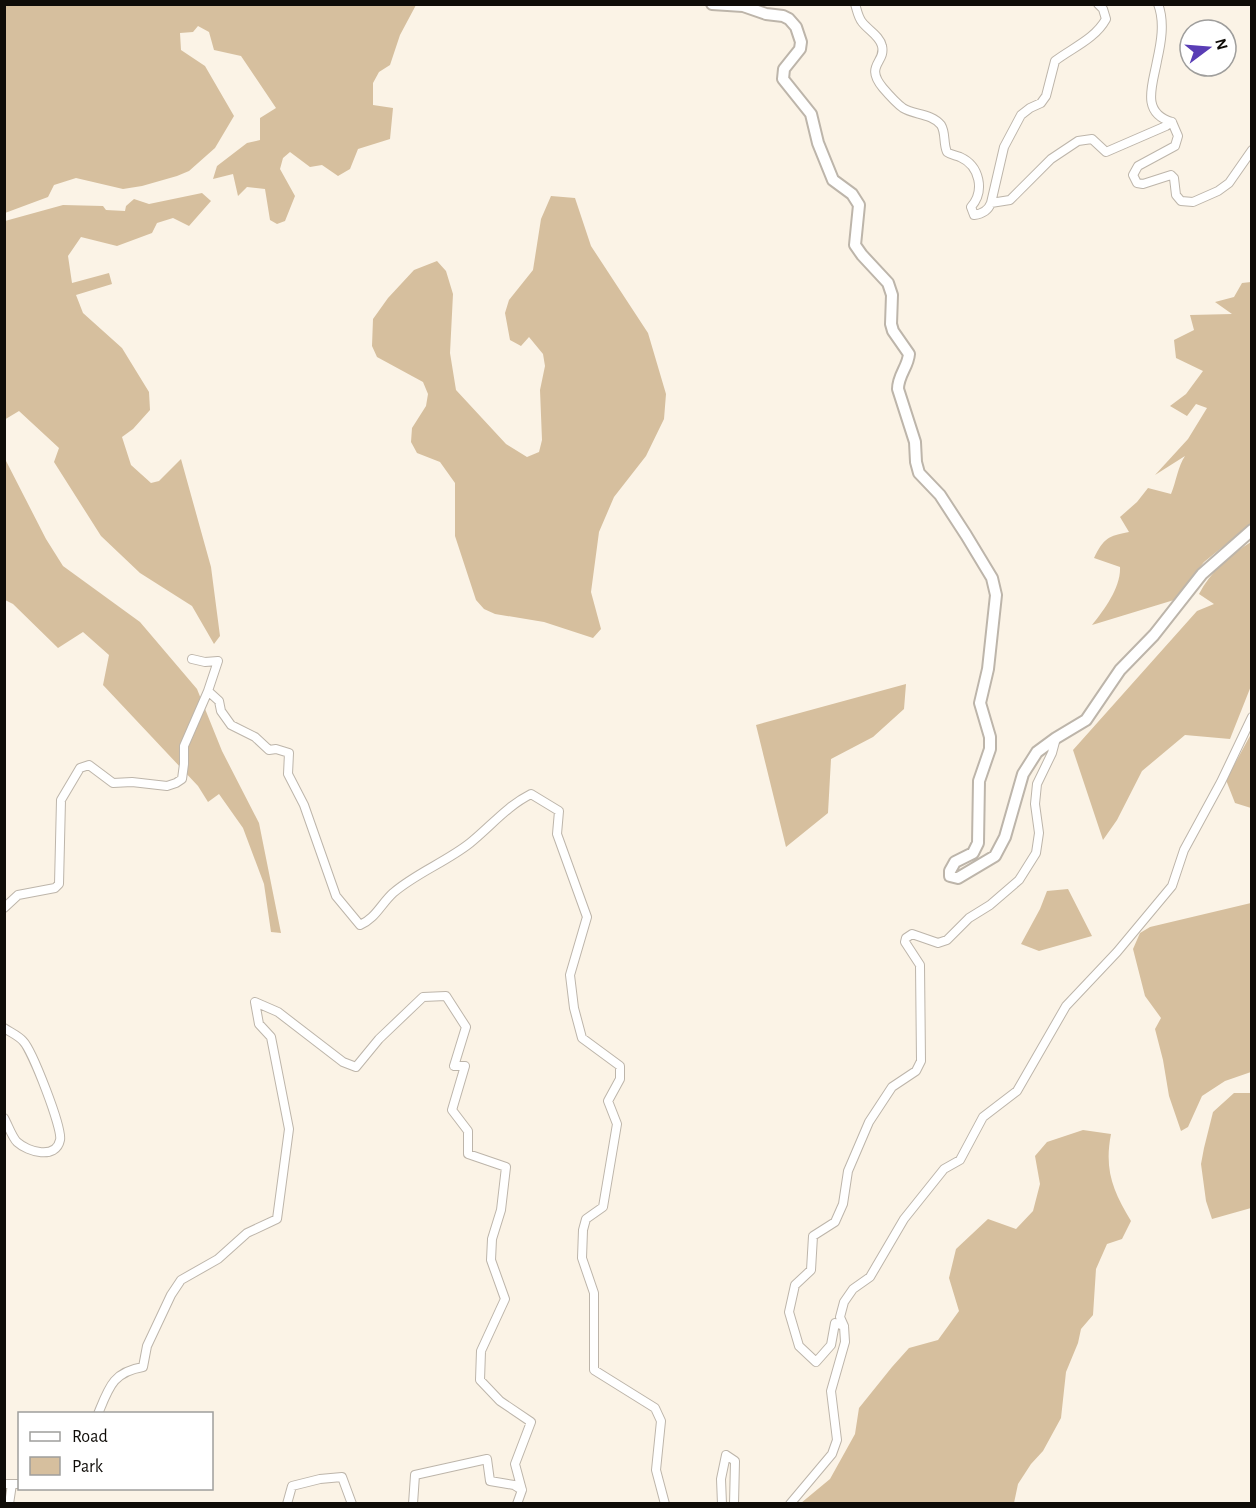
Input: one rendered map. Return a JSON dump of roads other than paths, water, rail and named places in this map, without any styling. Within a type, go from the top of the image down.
[{"type":"main road","points":[[712,4],[743,6],[766,14],[783,16],[796,27],[801,42],[800,49],[784,69],[783,79],[811,114],[818,143],[832,180],[857,199],[860,211],[855,240],[857,249],[884,277],[891,290],[893,332],[909,354],[908,363],[898,381],[898,389],[915,442],[917,468],[923,478],[940,495],[992,578],[996,595],[988,669],[980,703],[990,737],[990,749],[980,781],[978,843],[973,853],[955,862],[950,876],[958,878],[995,856],[1005,837],[1023,774],[1037,752],[1086,720],[1120,670],[1154,635],[1202,574],[1251,530]]},
{"type":"street","points":[[855,4],[861,21],[881,43],[883,51],[874,70],[876,78],[904,109],[925,114],[936,121],[943,129],[946,152],[959,156],[975,170],[979,182],[975,202],[970,207],[974,214],[980,214],[989,209],[1004,147],[1021,115],[1041,103],[1047,96],[1055,62],[1091,37],[1102,26],[1106,19],[1103,9],[1098,4]]},
{"type":"street","points":[[1158,4],[1162,27],[1158,60],[1150,91],[1151,105],[1157,114],[1172,122],[1178,136],[1175,146],[1138,166],[1133,174],[1137,183],[1143,184],[1171,175],[1174,178],[1176,195],[1186,203],[1193,202],[1218,191],[1229,183],[1251,150]]},
{"type":"street","points":[[991,203],[1010,200],[1051,159],[1078,141],[1092,139],[1106,152],[1172,122]]},
{"type":"street","points":[[4,908],[18,894],[55,888],[59,884],[60,800],[80,768],[89,765],[113,783],[132,782],[167,786],[182,779],[184,746],[208,691],[218,661],[205,662],[192,659]]},
{"type":"street","points":[[208,691],[219,701],[221,711],[231,725],[255,737],[269,750],[276,749],[289,753],[288,774],[304,805],[336,896],[360,925],[370,921],[392,894],[420,873],[469,844],[516,802],[531,794],[559,811],[557,834],[587,916],[570,975],[574,1008],[582,1038],[620,1066],[620,1079],[608,1101],[617,1124],[603,1208],[586,1219],[583,1230],[582,1258],[594,1293],[594,1370],[655,1408],[661,1421],[656,1470],[665,1503]]},
{"type":"street","points":[[790,1503],[832,1454],[837,1440],[831,1391],[845,1342],[844,1326],[840,1317],[844,1302],[853,1288],[870,1276],[904,1219],[944,1168],[960,1160],[983,1117],[1017,1091],[1066,1006],[1117,952],[1172,886],[1184,850],[1221,782],[1251,717]]},
{"type":"street","points":[[844,1326],[835,1323],[831,1346],[816,1362],[800,1346],[789,1312],[791,1297],[795,1285],[811,1270],[813,1236],[835,1222],[843,1204],[848,1171],[869,1122],[892,1087],[916,1071],[921,1061],[920,965],[905,942],[906,938],[912,934],[938,943],[947,940],[969,918],[990,905],[1019,880],[1036,853],[1039,833],[1035,804],[1037,783],[1052,753],[1056,738]]},
{"type":"street","points":[[98,1412],[109,1388],[126,1370],[143,1367],[147,1346],[171,1295],[181,1280],[218,1259],[247,1233],[278,1219],[289,1129],[271,1037],[259,1024],[255,1002],[278,1012],[344,1062],[356,1068],[379,1039],[423,997],[446,996],[466,1027],[454,1066],[465,1066],[452,1110],[468,1131],[468,1154],[506,1167],[501,1210],[492,1239],[490,1260],[505,1299],[482,1351],[480,1380],[500,1401],[531,1422],[515,1464],[522,1490],[517,1503]]},
{"type":"street","points":[[4,1028],[23,1040],[32,1056],[59,1125],[60,1141],[55,1148],[43,1153],[30,1150],[16,1142],[4,1118]]},
{"type":"street","points":[[722,1503],[722,1479],[726,1455],[735,1461],[734,1503]]},
{"type":"street","points":[[413,1503],[415,1475],[487,1459],[490,1481],[514,1485],[522,1490]]},
{"type":"street","points":[[287,1503],[292,1486],[320,1479],[342,1477],[352,1503]]},
{"type":"street","points":[[9,1503],[12,1484]]}]
